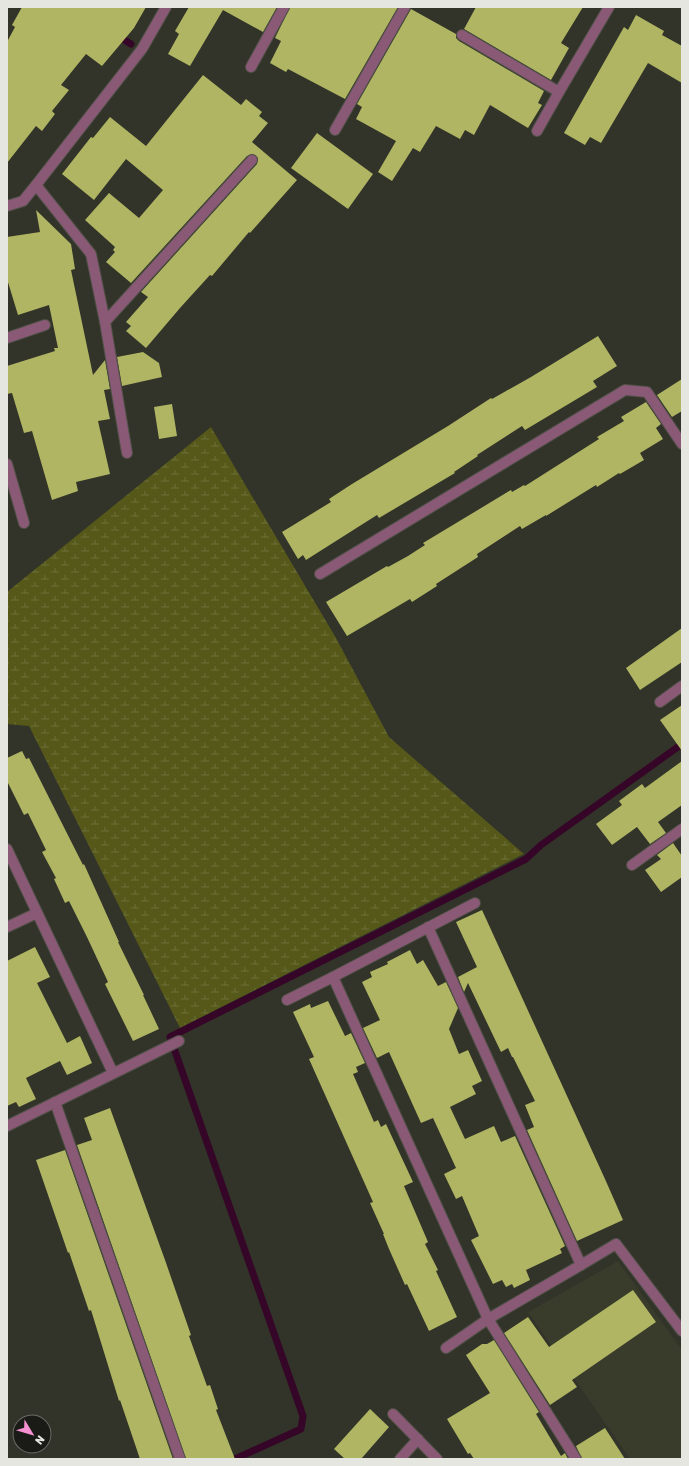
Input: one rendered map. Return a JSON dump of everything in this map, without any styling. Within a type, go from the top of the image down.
[{"type":"street","points":[[7,206],[23,201],[36,185],[142,49],[166,7]]},
{"type":"street","points":[[251,67],[284,7]]},
{"type":"street","points":[[334,130],[406,7]]},
{"type":"street","points":[[537,131],[609,7]]},
{"type":"street","points":[[462,35],[559,92]]},
{"type":"street","points":[[105,322],[252,160]]},
{"type":"street","points":[[36,185],[91,254],[105,322],[127,453]]},
{"type":"street","points":[[7,338],[45,325]]},
{"type":"street","points":[[320,574],[625,390],[647,392],[682,444]]},
{"type":"street","points":[[7,464],[24,523]]},
{"type":"street","points":[[660,702],[682,686]]},
{"type":"street","points":[[632,865],[682,829]]},
{"type":"street","points":[[7,849],[113,1073]]},
{"type":"street","points":[[287,1000],[333,978],[475,903]]},
{"type":"street","points":[[7,927],[37,913]]},
{"type":"street","points":[[428,927],[581,1265]]},
{"type":"street","points":[[333,978],[488,1319],[576,1459]]},
{"type":"street","points":[[7,1126],[180,1041]]},
{"type":"street","points":[[55,1102],[180,1459]]},
{"type":"street","points":[[446,1348],[488,1319],[616,1244],[682,1331]]},
{"type":"street","points":[[393,1414],[437,1459]]},
{"type":"street","points":[[400,1459],[418,1439]]},
{"type":"shaded area","points":[[618,1261],[682,1350],[682,1459],[630,1459],[528,1312]]},
{"type":"green space","points":[[211,427],[336,638],[389,737],[524,854],[180,1028],[29,726],[7,724],[7,592]]},
{"type":"building","points":[[22,7],[146,7],[134,28],[102,66],[86,54],[61,85],[69,90],[52,111],[55,114],[42,131],[36,126],[7,163],[7,42],[15,27],[12,25]]},
{"type":"building","points":[[189,7],[277,7],[263,32],[223,10],[190,66],[168,54],[179,34],[175,31]]},
{"type":"building","points":[[290,7],[398,7],[345,99],[288,69],[286,72],[270,63],[281,41],[275,38]]},
{"type":"building","points":[[476,7],[583,7],[561,43],[569,48],[551,80],[464,29]]},
{"type":"building","points":[[411,9],[456,34],[456,38],[459,41],[544,91],[538,103],[542,105],[528,128],[490,105],[474,135],[465,130],[460,139],[436,126],[420,152],[413,148],[392,181],[378,172],[396,141],[356,119],[362,107],[357,104]]},
{"type":"building","points":[[636,15],[664,31],[662,35],[682,46],[682,83],[648,63],[601,143],[590,137],[585,145],[564,133],[624,27],[628,30]]},
{"type":"building","points":[[203,75],[241,105],[246,99],[262,112],[259,116],[268,123],[252,142],[297,180],[250,233],[249,232],[212,276],[210,275],[180,308],[146,348],[126,331],[131,326],[126,322],[148,297],[141,292],[257,164],[258,158],[253,154],[247,156],[131,283],[106,262],[115,252],[113,250],[115,247],[85,220],[109,193],[139,218],[163,190],[126,159],[94,200],[62,174],[91,137],[93,138],[110,117],[146,146]]},
{"type":"building","points":[[317,133],[373,174],[348,209],[291,168]]},
{"type":"building","points":[[36,210],[71,244],[75,269],[71,270],[93,375],[105,360],[110,389],[104,390],[110,419],[98,421],[110,474],[76,482],[78,491],[52,500],[32,431],[24,433],[12,393],[7,394],[7,366],[55,351],[54,348],[58,348],[49,305],[18,315],[7,279],[7,237],[40,232]]},
{"type":"building","points":[[598,336],[617,366],[593,381],[597,387],[525,430],[522,426],[477,455],[478,456],[454,472],[455,473],[379,518],[377,515],[306,560],[303,555],[298,559],[282,532],[331,502],[329,499],[352,484],[491,398],[492,399],[531,377]]},
{"type":"building","points":[[143,352],[159,363],[162,377],[122,386],[117,357]]},
{"type":"building","points":[[682,379],[682,411],[672,417],[657,395]]},
{"type":"building","points":[[646,402],[661,424],[656,428],[663,439],[640,453],[644,460],[597,487],[596,485],[522,529],[520,526],[477,554],[478,557],[436,584],[437,586],[412,602],[410,599],[347,636],[326,602],[387,566],[388,567],[408,556],[425,545],[423,543],[511,490],[512,492],[524,485],[525,486],[599,439],[597,437],[624,421],[621,417]]},
{"type":"building","points":[[172,404],[177,436],[159,439],[154,407]]},
{"type":"building","points":[[682,628],[682,662],[640,690],[626,668]]},
{"type":"building","points":[[682,705],[682,751],[660,720]]},
{"type":"building","points":[[22,751],[26,759],[29,758],[83,865],[84,864],[118,942],[159,1029],[133,1041],[105,984],[108,982],[87,937],[69,901],[65,903],[54,879],[56,878],[42,852],[46,850],[28,813],[24,815],[7,781],[7,758]]},
{"type":"building","points":[[682,761],[682,805],[658,822],[666,833],[650,844],[637,827],[612,845],[596,824],[622,805],[619,801],[642,784],[645,788]]},
{"type":"building","points":[[673,843],[682,856],[682,877],[661,892],[645,870],[661,859],[657,855]]},
{"type":"building","points":[[482,910],[623,1220],[577,1241],[527,1130],[534,1127],[525,1105],[535,1101],[508,1048],[501,1052],[468,983],[464,992],[458,977],[477,967],[456,922]]},
{"type":"building","points":[[35,947],[50,977],[37,983],[67,1043],[80,1036],[92,1063],[67,1075],[60,1061],[26,1078],[36,1099],[19,1107],[16,1102],[7,1106],[7,961]]},
{"type":"building","points":[[410,950],[417,964],[423,960],[438,986],[446,982],[458,1008],[449,1029],[459,1054],[468,1050],[482,1081],[472,1086],[476,1094],[450,1107],[465,1139],[494,1126],[501,1142],[515,1136],[565,1246],[560,1249],[562,1253],[526,1270],[530,1280],[514,1288],[512,1284],[506,1287],[502,1280],[493,1284],[471,1240],[479,1236],[462,1196],[456,1199],[444,1174],[456,1168],[433,1118],[421,1123],[389,1052],[377,1058],[363,1028],[380,1020],[362,982],[372,977],[370,972],[388,964],[387,962]]},
{"type":"building","points":[[328,1001],[345,1036],[351,1033],[365,1063],[356,1067],[358,1072],[353,1074],[374,1122],[378,1120],[381,1127],[386,1124],[413,1182],[404,1186],[428,1242],[425,1244],[438,1270],[436,1271],[457,1317],[429,1331],[407,1284],[405,1285],[389,1249],[370,1203],[373,1202],[309,1059],[314,1057],[293,1012],[310,1004],[311,1008]]},
{"type":"building","points":[[110,1108],[191,1335],[189,1336],[207,1386],[210,1385],[218,1409],[216,1410],[235,1459],[186,1459],[77,1145],[92,1140],[84,1118]]},
{"type":"building","points":[[65,1150],[173,1459],[140,1459],[120,1400],[119,1401],[91,1310],[89,1311],[36,1160]]},
{"type":"building","points":[[633,1290],[656,1322],[572,1380],[577,1387],[550,1405],[504,1333],[528,1317],[549,1347]]},
{"type":"building","points":[[494,1340],[539,1412],[536,1414],[561,1456],[565,1453],[568,1459],[474,1459],[470,1453],[468,1454],[447,1419],[490,1393],[466,1355],[482,1344],[487,1344]]},
{"type":"building","points":[[370,1409],[389,1427],[361,1459],[345,1459],[334,1449]]},
{"type":"building","points":[[605,1428],[625,1459],[582,1459],[576,1446]]},
{"type":"waterway","points":[[116,35],[131,44]]},
{"type":"waterway","points":[[235,1459],[301,1429],[303,1416],[170,1037],[526,859],[541,845],[682,744]]}]
